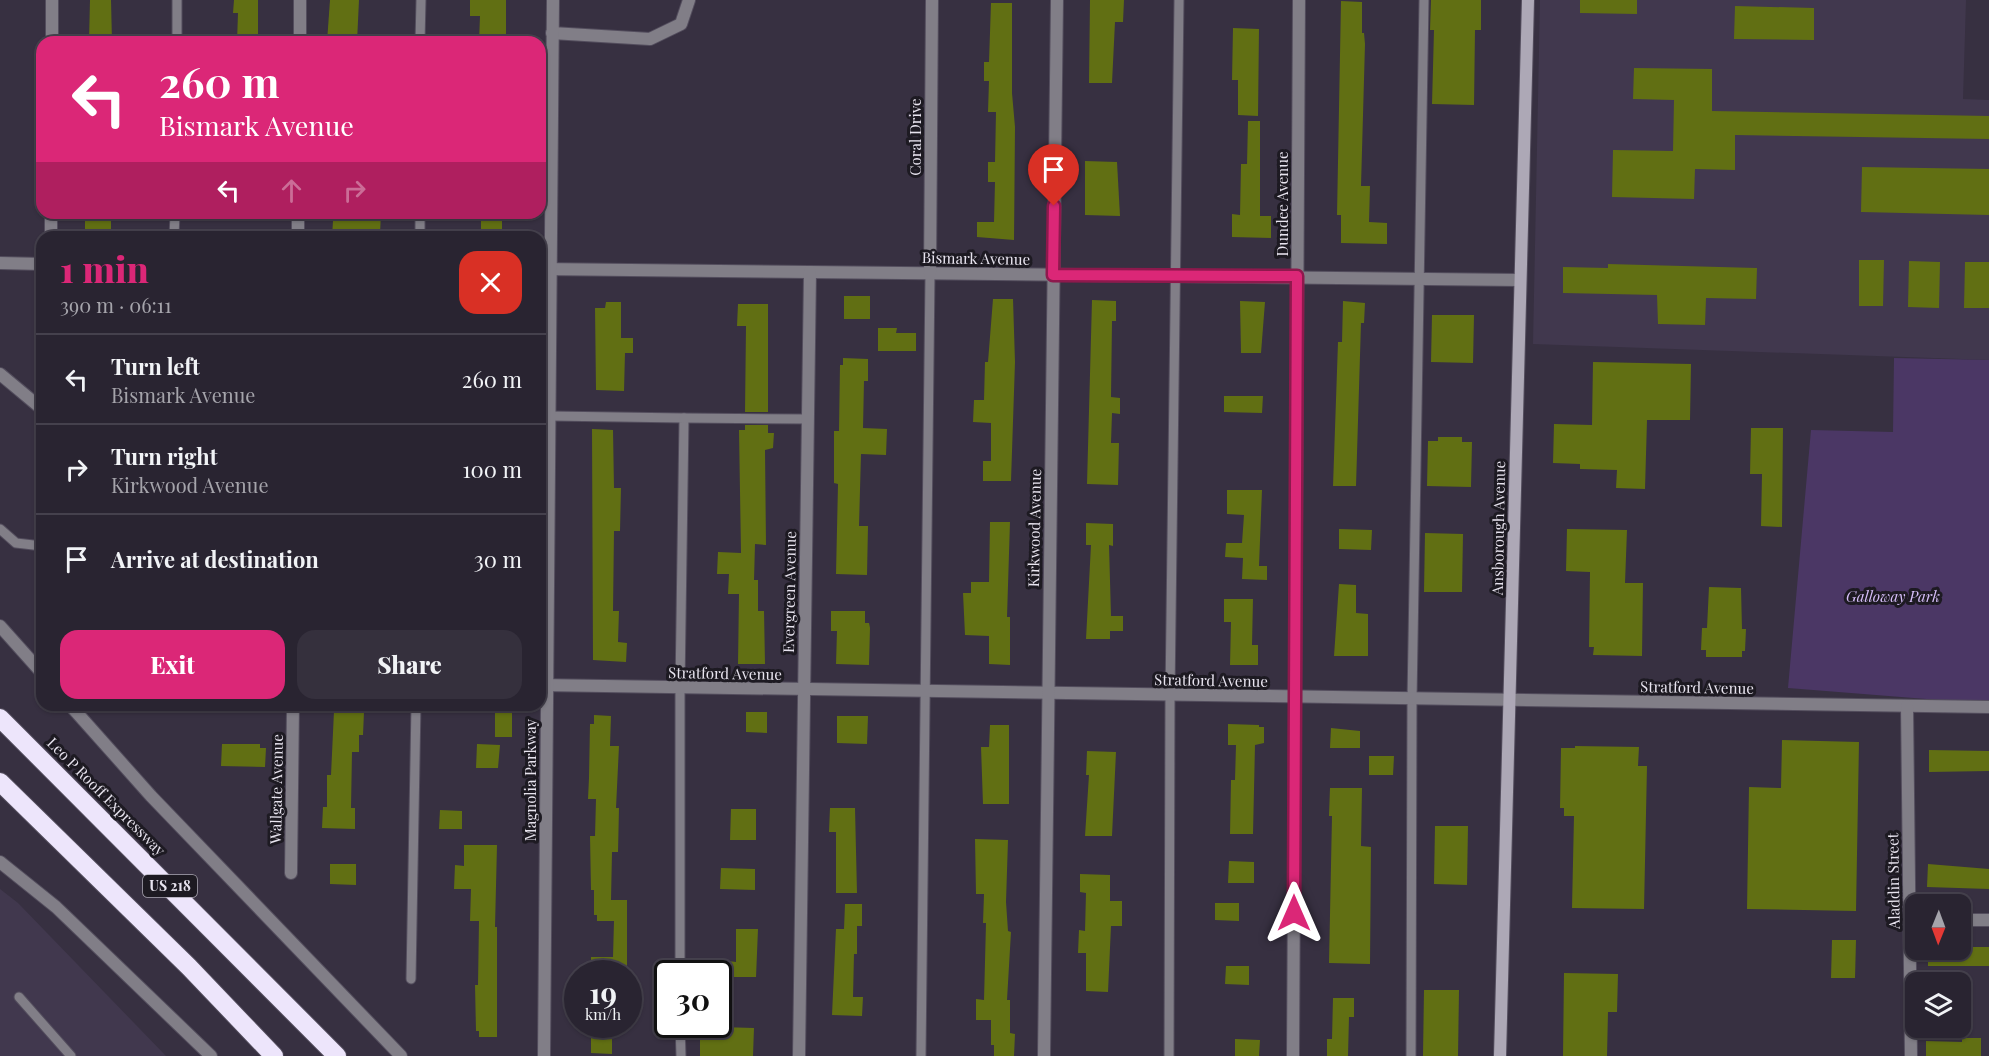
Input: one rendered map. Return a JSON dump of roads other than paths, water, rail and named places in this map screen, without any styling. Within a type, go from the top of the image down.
[{"type":"highway","name":"Leo P Rooff Expressway","points":[[0,718],[337,1056]]},
{"type":"highway","name":"US 218","points":[[0,782],[189,967],[274,1056]]},
{"type":"main road","name":"Ansborough Avenue","points":[[1500,1056],[1528,0]]},
{"type":"street","points":[[52,0],[52,36]]},
{"type":"street","points":[[300,0],[300,36]]},
{"type":"street","name":"Magnolia Parkway","points":[[546,570],[550,416],[546,269],[553,0]]},
{"type":"street","points":[[552,33],[650,39],[681,24],[688,0]]},
{"type":"street","name":"Coral Drive","points":[[930,274],[932,0]]},
{"type":"street","name":"Kirkwood Avenue","points":[[1044,1056],[1057,0]]},
{"type":"street","name":"Dundee Avenue","points":[[1293,1056],[1299,0]]},
{"type":"street","points":[[0,263],[36,264]]},
{"type":"street","name":"Bismark Avenue","points":[[546,269],[1519,280]]},
{"type":"street","name":"Evergreen Avenue","points":[[799,1056],[810,272]]},
{"type":"street","points":[[0,374],[36,405]]},
{"type":"street","points":[[0,626],[36,666]]},
{"type":"street","name":"Stratford Avenue","points":[[546,686],[1989,707]]},
{"type":"street","name":"Aladdin Street","points":[[1906,706],[1911,894]]},
{"type":"street","points":[[75,711],[167,813],[401,1056]]},
{"type":"street","name":"Wallgate Avenue","points":[[291,873],[293,711]]},
{"type":"street","name":"Magnolia Parkway","points":[[543,711],[544,1056]]},
{"type":"street","points":[[0,862],[56,907],[160,1004],[211,1056]]},
{"type":"street","points":[[1971,920],[1989,920]]},
{"type":"street","name":"Aladdin Street","points":[[1911,1056],[1912,960]]},
{"type":"lane","points":[[177,0],[177,36]]},
{"type":"lane","points":[[420,0],[420,36]]},
{"type":"lane","points":[[1169,1056],[1170,696],[1179,0]]},
{"type":"lane","points":[[1411,1056],[1412,700],[1424,0]]},
{"type":"lane","points":[[921,1056],[930,274]]},
{"type":"lane","points":[[550,416],[808,419]]},
{"type":"lane","points":[[680,960],[680,688],[684,418]]},
{"type":"lane","points":[[0,529],[16,543],[36,545]]},
{"type":"lane","points":[[411,978],[416,711]]},
{"type":"lane","points":[[19,997],[71,1056]]},
{"type":"lane","points":[[681,1038],[681,1056]]},
{"type":"park label","name":"Galloway Park","points":[[1893,597]]}]
